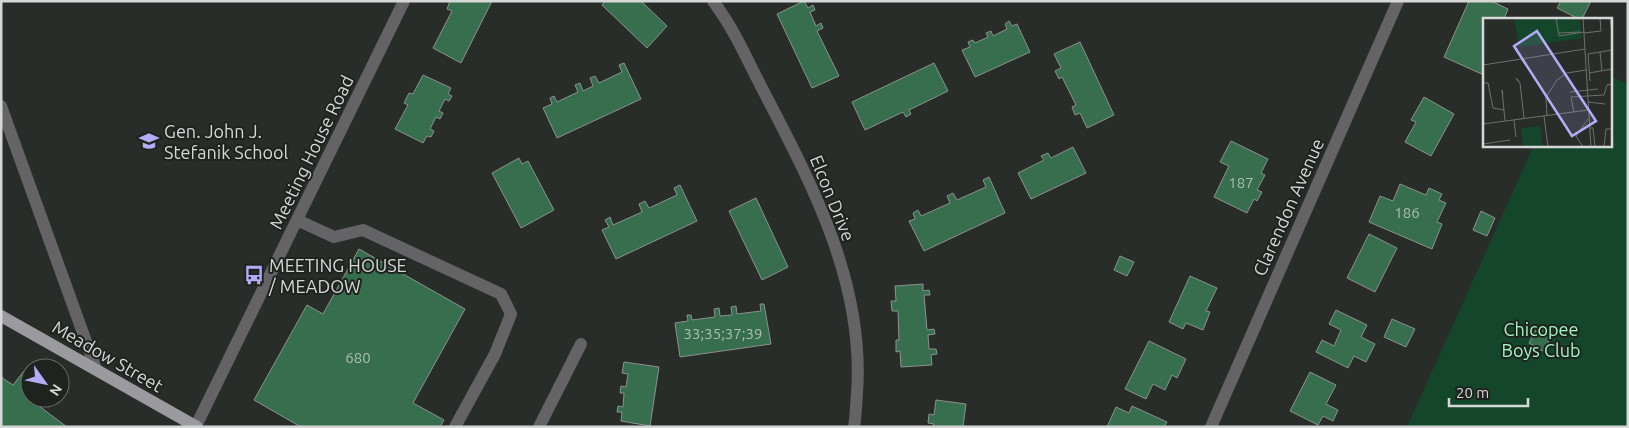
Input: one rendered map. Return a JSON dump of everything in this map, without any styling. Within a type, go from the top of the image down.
[{"type":"main road","name":"Meadow Street","points":[[1,316],[197,426]]},
{"type":"street","name":"Meeting House Road","points":[[197,426],[404,1]]},
{"type":"street","name":"Elcon Drive","points":[[713,1],[736,35],[797,155],[820,204],[843,270],[855,324],[858,379],[854,427]]},
{"type":"street","name":"Clarendon Avenue","points":[[1211,427],[1398,1]]},
{"type":"street","points":[[1,106],[96,369]]},
{"type":"street","points":[[297,220],[334,237],[363,230],[501,294],[511,314],[495,354],[455,427]]},
{"type":"street","points":[[539,427],[581,344]]},
{"type":"green space","name":"Chicopee Boys Club","points":[[1612,77],[1628,84],[1628,427],[1407,427],[1534,146],[1612,146]]},
{"type":"building","points":[[450,1],[492,1],[461,63],[433,48],[452,11],[447,9]]},
{"type":"building","points":[[605,1],[641,1],[667,26],[647,48],[602,5]]},
{"type":"building","points":[[804,1],[808,8],[813,5],[815,10],[810,12],[816,26],[821,23],[823,28],[817,31],[839,76],[812,88],[777,14]]},
{"type":"building","points":[[1469,1],[1491,1],[1508,9],[1504,18],[1483,18],[1483,75],[1444,57]]},
{"type":"building","points":[[1561,1],[1591,1],[1582,18],[1577,18],[1557,8]]},
{"type":"building","points":[[1009,21],[1012,26],[1017,24],[1030,52],[975,77],[962,50],[970,47],[968,42],[973,40],[975,43],[988,37],[986,33],[991,31],[993,36],[1007,29],[1005,24]]},
{"type":"building","points":[[1080,42],[1114,115],[1087,128],[1080,113],[1075,115],[1072,107],[1076,105],[1062,77],[1059,79],[1055,71],[1061,68],[1054,54]]},
{"type":"building","points":[[624,63],[641,99],[557,138],[543,108],[552,104],[550,98],[554,96],[557,102],[578,92],[575,85],[580,83],[583,91],[593,86],[590,78],[595,76],[599,83],[622,72],[619,65]]},
{"type":"building","points":[[934,63],[948,91],[909,110],[911,114],[906,117],[903,112],[865,130],[852,102]]},
{"type":"building","points":[[423,75],[451,88],[448,94],[452,96],[449,101],[445,99],[439,111],[443,113],[440,119],[436,117],[430,129],[434,131],[431,137],[427,136],[423,143],[395,129],[408,105],[404,103],[409,93],[413,94]]},
{"type":"building","points":[[1424,97],[1454,114],[1431,156],[1405,142],[1416,122],[1411,120]]},
{"type":"building","points":[[1231,141],[1268,159],[1261,173],[1265,175],[1257,190],[1262,192],[1257,201],[1254,199],[1247,213],[1214,197],[1229,166],[1220,162]]},
{"type":"building","points":[[1073,147],[1086,173],[1031,199],[1018,173],[1044,160],[1041,156],[1048,153],[1051,158]]},
{"type":"building","points":[[519,158],[522,164],[528,161],[554,210],[521,228],[492,173]]},
{"type":"building","points":[[989,177],[1005,213],[924,251],[909,221],[915,219],[913,213],[918,210],[921,216],[950,203],[947,196],[953,193],[957,200],[986,187],[983,180]]},
{"type":"building","points":[[1400,184],[1426,195],[1429,188],[1442,194],[1439,200],[1446,203],[1437,222],[1442,224],[1432,249],[1369,222],[1380,196],[1393,201]]},
{"type":"building","points":[[680,185],[697,221],[616,259],[602,230],[609,227],[605,220],[610,217],[613,225],[642,212],[639,204],[645,201],[649,208],[677,195],[674,188]]},
{"type":"building","points":[[756,198],[788,267],[762,280],[729,211]]},
{"type":"building","points":[[1481,211],[1495,218],[1487,236],[1473,230]]},
{"type":"building","points":[[1369,234],[1397,248],[1375,292],[1347,278]]},
{"type":"building","points":[[359,249],[465,309],[413,403],[444,420],[440,427],[301,427],[254,400],[307,305],[323,314]]},
{"type":"building","points":[[1120,256],[1134,262],[1127,276],[1114,270]]},
{"type":"building","points":[[1190,276],[1217,288],[1206,311],[1210,312],[1203,330],[1186,323],[1183,329],[1169,322]]},
{"type":"building","points":[[923,284],[923,291],[929,290],[930,295],[924,295],[927,330],[934,329],[935,334],[928,335],[929,349],[936,349],[937,354],[931,355],[932,365],[901,367],[900,351],[896,352],[896,340],[899,340],[898,311],[892,311],[891,301],[896,301],[895,286]]},
{"type":"building","points":[[760,304],[764,304],[771,344],[680,357],[675,323],[688,321],[687,315],[691,315],[692,320],[715,317],[714,309],[719,308],[720,316],[732,315],[731,307],[736,306],[737,314],[761,311]]},
{"type":"building","points":[[1336,310],[1367,325],[1361,337],[1375,344],[1366,362],[1354,356],[1348,368],[1316,352],[1322,340],[1334,346],[1341,330],[1329,324]]},
{"type":"building","points":[[1392,319],[1415,329],[1406,347],[1384,337]]},
{"type":"building","points":[[1538,326],[1553,334],[1543,351],[1529,343]]},
{"type":"building","points":[[1149,341],[1186,359],[1177,378],[1172,375],[1165,390],[1153,384],[1146,399],[1125,389]]},
{"type":"building","points":[[624,362],[659,367],[650,426],[621,421],[622,412],[617,412],[618,406],[623,407],[624,393],[620,393],[621,386],[626,387],[628,374],[622,373]]},
{"type":"building","points":[[1310,372],[1336,385],[1326,404],[1338,410],[1333,421],[1323,416],[1318,425],[1290,411]]},
{"type":"building","points":[[20,376],[20,408],[42,408],[67,427],[1,427],[1,377],[13,385]]},
{"type":"building","points":[[936,400],[966,404],[963,427],[933,427],[934,424],[928,423],[929,414],[934,415]]},
{"type":"building","points":[[1132,406],[1167,422],[1164,427],[1107,427],[1116,407],[1129,413]]},
{"type":"place","name":"Gen. John J. Stefanik School","points":[[149,141]]},
{"type":"place","name":"MEETING HOUSE / MEADOW","points":[[254,275]]}]
